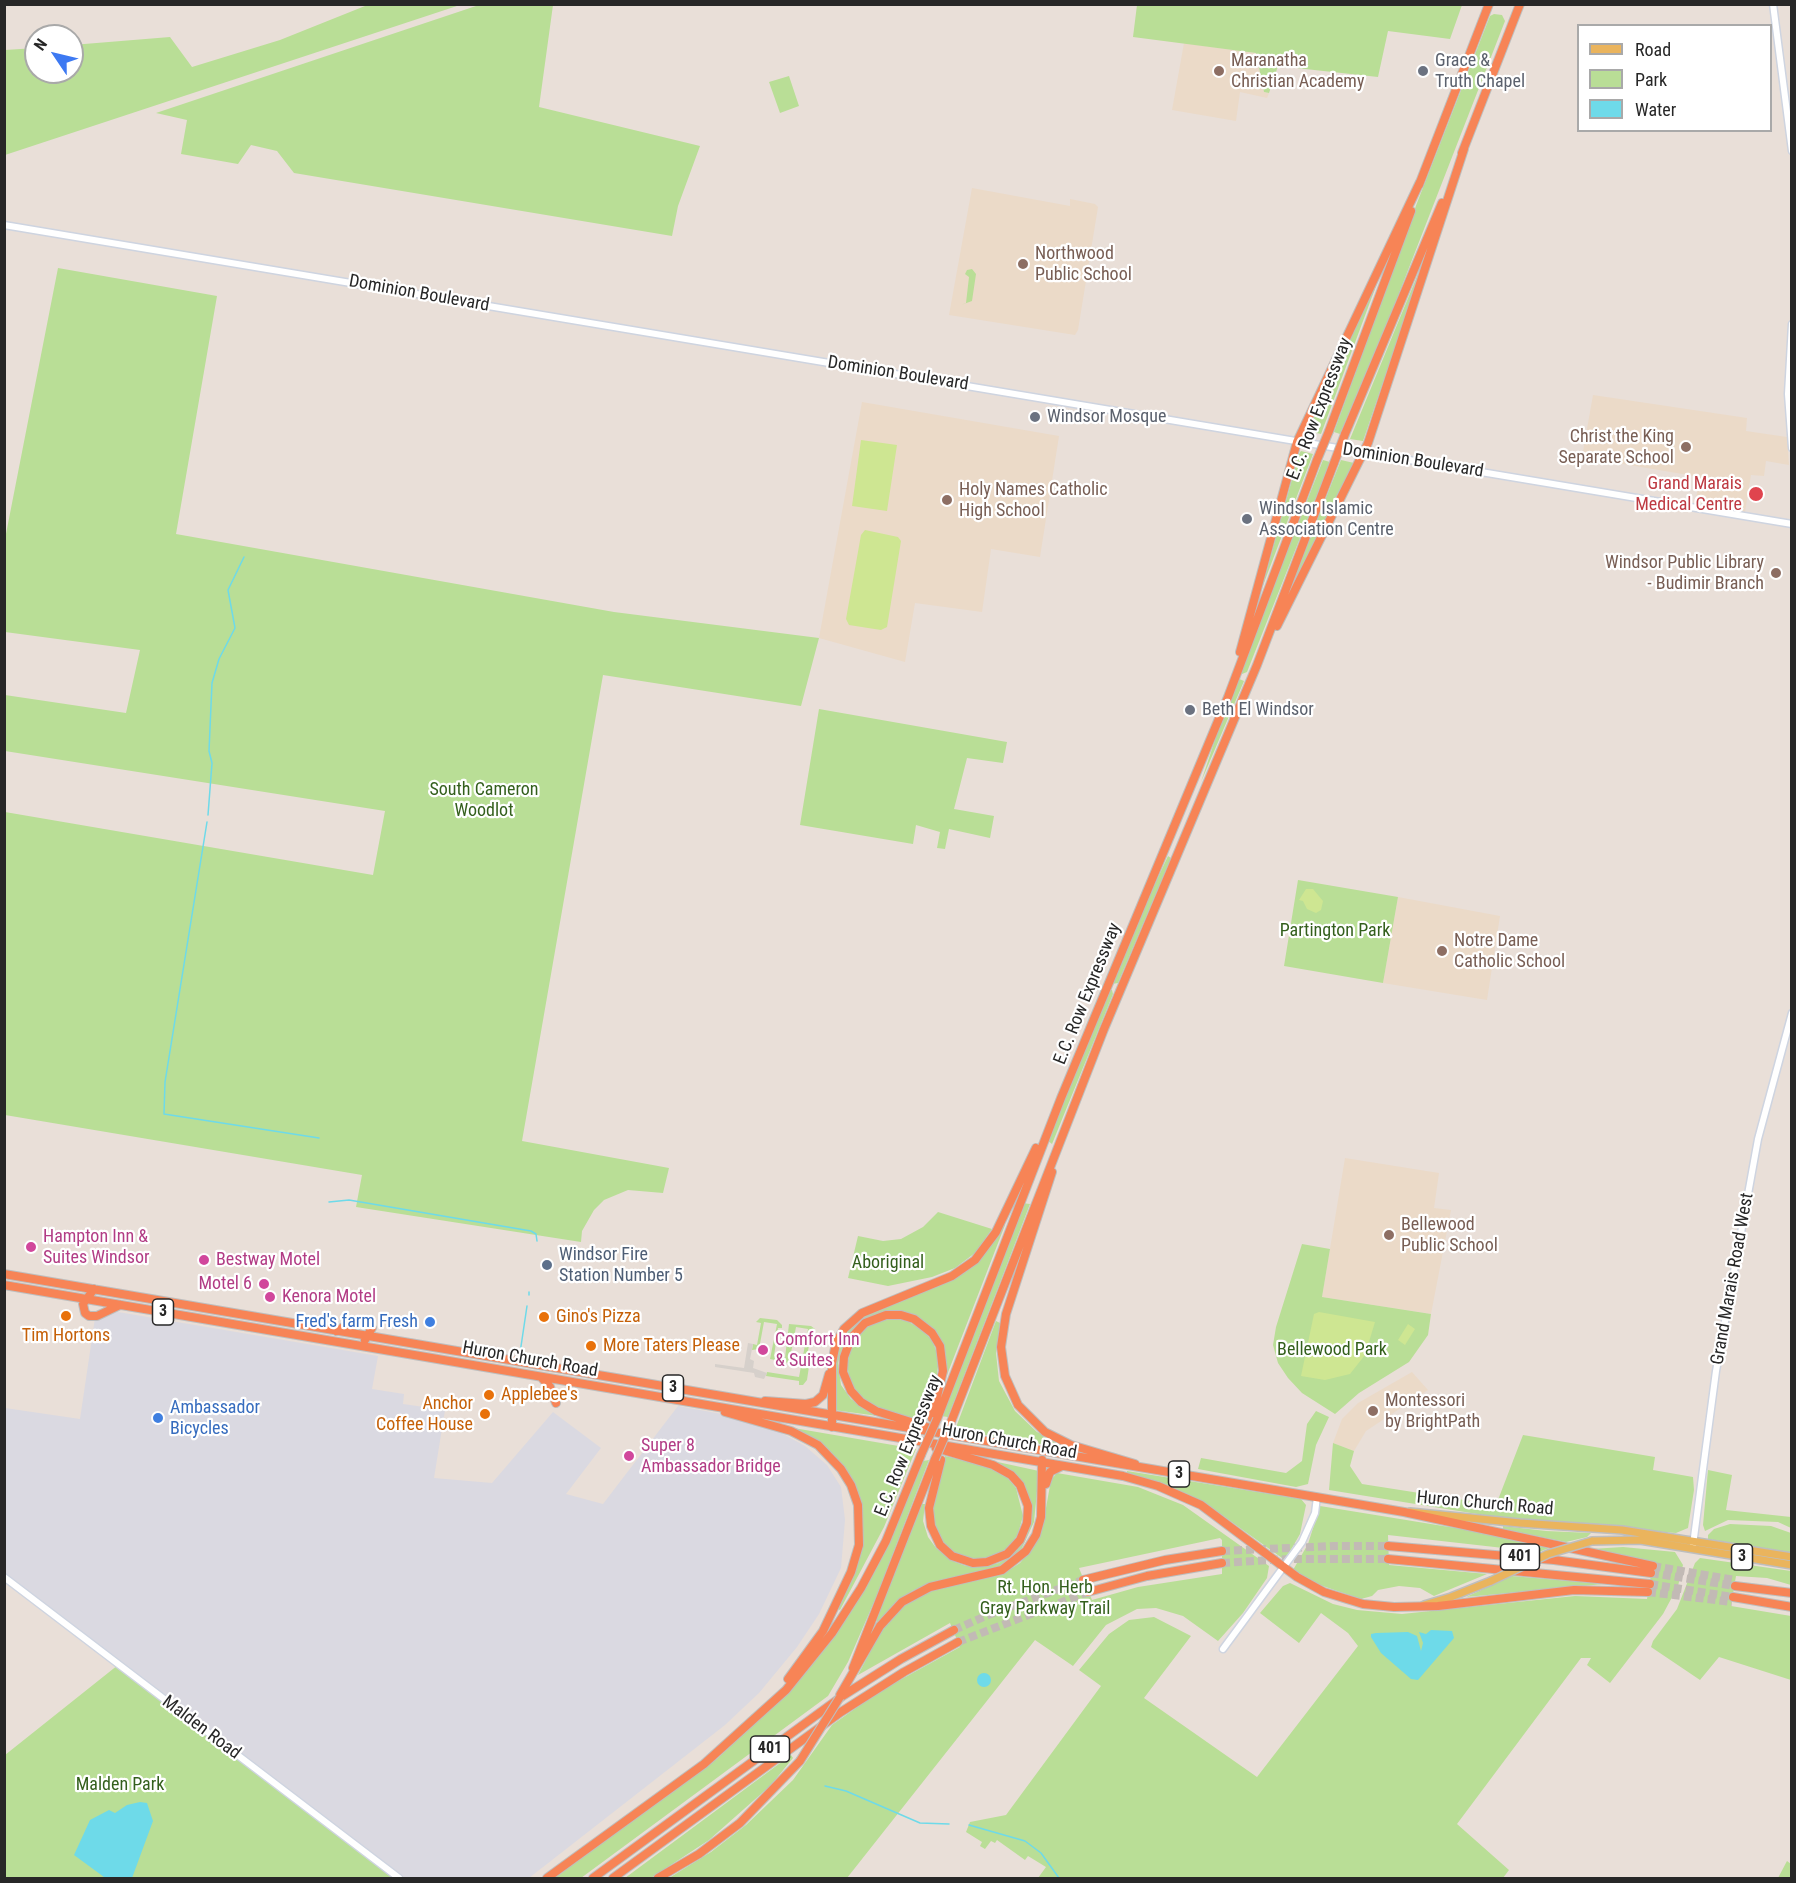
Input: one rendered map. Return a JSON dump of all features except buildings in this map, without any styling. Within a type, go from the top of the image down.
[{"type":"highway","name":"E.C. Row Expressway","points":[[547,1878],[704,1764],[756,1720],[819,1651],[861,1588],[886,1542],[1061,1098],[1228,698],[1420,182],[1489,4]]},
{"type":"highway","name":"E.C. Row Expressway","points":[[855,1668],[938,1460],[950,1436],[951,1422],[1067,1120],[1257,665],[1334,463],[1464,149],[1521,4]]},
{"type":"highway","points":[[1257,665],[1364,453],[1464,149]]},
{"type":"highway","points":[[1228,698],[1297,442],[1420,182]]},
{"type":"highway","points":[[754,1402],[773,1400],[801,1404],[815,1402],[824,1392],[840,1335],[855,1318],[871,1308],[952,1276],[981,1252],[1000,1224],[1061,1098]]},
{"type":"highway","points":[[1067,1120],[1060,1152],[1006,1314],[1002,1347],[1005,1376],[1018,1405],[1045,1432],[1071,1445],[1148,1469]]},
{"type":"highway","name":"Huron Church Road","points":[[4,1274],[1404,1512]]},
{"type":"highway","name":"Huron Church Road","points":[[4,1285],[1136,1479],[1180,1495],[1218,1516],[1315,1587],[1344,1599],[1384,1607],[1415,1606]]},
{"type":"highway","points":[[94,1289],[86,1299],[83,1308],[89,1316],[97,1316],[120,1305]]},
{"type":"highway","points":[[934,1418],[943,1371],[940,1346],[932,1333],[914,1319],[901,1315],[878,1317],[865,1323],[851,1338],[844,1357],[845,1378],[856,1398],[876,1412],[950,1436]]},
{"type":"highway","points":[[336,1331],[357,1320],[364,1320],[372,1326],[369,1336],[360,1343],[347,1344]]},
{"type":"highway","points":[[832,1363],[832,1427]]},
{"type":"highway","points":[[540,1377],[550,1387],[556,1403]]},
{"type":"highway","points":[[706,1406],[791,1431],[818,1445],[836,1462],[846,1476],[855,1494],[859,1515],[857,1556],[832,1614],[810,1650],[756,1720]]},
{"type":"highway","points":[[912,1440],[989,1463],[1016,1479],[1026,1496],[1028,1517],[1023,1535],[1007,1554],[987,1562],[973,1563],[952,1556],[940,1545],[929,1518],[938,1460]]},
{"type":"highway","points":[[1041,1451],[1043,1497]]},
{"type":"highway","points":[[658,1878],[731,1831],[800,1761],[887,1617],[910,1596],[941,1583],[997,1571],[1022,1556],[1038,1529],[1048,1474],[1063,1466]]},
{"type":"highway","name":"401","points":[[1388,1546],[1652,1569],[1404,1512]]},
{"type":"highway","points":[[1083,1580],[1165,1560],[1222,1551]]},
{"type":"highway","name":"401","points":[[1388,1559],[1649,1588],[1574,1590],[1438,1606],[1415,1606]]},
{"type":"highway","points":[[1088,1592],[1147,1576],[1222,1563]]},
{"type":"highway","points":[[1735,1583],[1791,1593]]},
{"type":"highway","points":[[1732,1599],[1791,1608]]},
{"type":"highway","name":"401","points":[[593,1878],[860,1685],[954,1630]]},
{"type":"highway","name":"401","points":[[613,1878],[841,1712],[894,1677],[958,1642]]},
{"type":"main road","name":"Huron Church Road","points":[[1404,1512],[1424,1511],[1497,1521],[1622,1530],[1791,1565]]},
{"type":"main road","name":"Huron Church Road","points":[[1415,1606],[1451,1597],[1548,1554],[1592,1541],[1628,1539],[1791,1557]]},
{"type":"street","points":[[1773,4],[1791,151]]},
{"type":"street","name":"Dominion Boulevard","points":[[4,225],[1791,524]]},
{"type":"street","points":[[1791,324],[1788,394],[1791,448]]},
{"type":"street","name":"Grand Marais Road West","points":[[1693,1545],[1716,1371],[1758,1139],[1791,1017]]},
{"type":"street","points":[[1223,1649],[1305,1538],[1315,1513],[1317,1497]]},
{"type":"street","name":"Malden Road","points":[[4,1577],[399,1878]]},
{"type":"shaded area","name":"Maranatha Christian Academy","points":[[1184,43],[1256,53],[1264,92],[1269,93],[1267,98],[1240,92],[1236,121],[1172,110]]},
{"type":"shaded area","name":"Northwood Public School","points":[[972,188],[1070,206],[1070,199],[1095,204],[1098,207],[1078,330],[1075,335],[949,315]]},
{"type":"shaded area","name":"Christ the King Separate School","points":[[1593,395],[1747,418],[1746,431],[1787,437],[1789,465],[1766,461],[1764,476],[1751,475],[1745,512],[1695,504],[1700,477],[1582,457]]},
{"type":"shaded area","name":"Holy Names Catholic High School","points":[[862,402],[1059,436],[1040,557],[991,549],[982,612],[915,603],[905,662],[819,638]]},
{"type":"shaded area","name":"Notre Dame Catholic School","points":[[1398,897],[1500,916],[1487,1000],[1383,983]]},
{"type":"shaded area","name":"Bellewood Public School","points":[[1345,1158],[1439,1173],[1434,1208],[1451,1210],[1431,1314],[1322,1297]]},
{"type":"shaded area","points":[[118,1312],[378,1356],[372,1389],[404,1394],[403,1404],[445,1410],[434,1478],[492,1483],[553,1412],[601,1448],[566,1494],[603,1504],[678,1406],[767,1425],[805,1446],[827,1465],[841,1487],[845,1520],[841,1568],[819,1614],[797,1647],[759,1693],[725,1725],[529,1878],[397,1878],[5,1577],[5,1408],[80,1419],[95,1318]]},
{"type":"shaded area","points":[[748,1343],[753,1344],[750,1359],[754,1361],[753,1368],[767,1373],[764,1379],[755,1377],[754,1373],[715,1367],[715,1364],[744,1368]]},
{"type":"shaded area","name":"Montessori by BrightPath","points":[[1412,1372],[1428,1390],[1366,1431],[1354,1451],[1333,1443],[1342,1419],[1358,1403]]},
{"type":"green space","points":[[370,4],[460,5],[5,155],[5,50],[24,49],[24,84],[84,84],[84,44],[170,37],[192,67],[280,40]]},
{"type":"green space","points":[[482,4],[553,5],[539,107],[700,146],[678,206],[672,236],[294,173],[277,151],[251,145],[238,164],[181,154],[187,120],[156,113]]},
{"type":"green space","points":[[1137,4],[1462,5],[1450,39],[1388,31],[1378,77],[1278,66],[1269,93],[1264,92],[1256,53],[1133,37]]},
{"type":"green space","points":[[1502,15],[1505,21],[1396,301],[1340,434],[1334,432],[1417,203],[1490,16]]},
{"type":"green space","points":[[789,76],[799,106],[780,113],[769,82]]},
{"type":"green space","name":"South Cameron Woodlot","points":[[58,268],[217,296],[176,534],[614,612],[819,638],[801,706],[603,675],[522,1141],[669,1168],[663,1193],[628,1190],[604,1200],[594,1210],[582,1231],[581,1242],[356,1207],[362,1175],[5,1115],[5,812],[373,875],[385,811],[5,751],[5,695],[126,713],[140,650],[5,632],[5,539]]},
{"type":"green space","points":[[972,269],[976,274],[972,301],[961,305],[966,303],[969,277],[965,274],[967,270]]},
{"type":"green space","points":[[1418,274],[1420,274],[1363,441],[1350,439]]},
{"type":"green space","points":[[1378,275],[1379,278],[1321,434],[1307,431]]},
{"type":"green space","points":[[861,440],[897,445],[887,511],[852,506]]},
{"type":"green space","points":[[1301,451],[1313,454],[1262,588],[1299,454]]},
{"type":"green space","points":[[1323,460],[1330,462],[1247,672],[1242,674],[1241,670]]},
{"type":"green space","points":[[1341,460],[1354,463],[1292,589],[1290,588]]},
{"type":"green space","points":[[865,530],[898,537],[901,541],[887,627],[881,630],[849,625],[846,619],[861,535]]},
{"type":"green space","points":[[1237,678],[1244,681],[1201,782],[1225,710]]},
{"type":"green space","points":[[819,709],[1007,742],[1003,763],[967,758],[954,809],[994,816],[990,838],[949,829],[945,849],[937,848],[940,832],[916,825],[913,844],[800,825]]},
{"type":"green space","points":[[1168,856],[1171,858],[1118,983],[1112,984],[1129,940]]},
{"type":"green space","name":"Partington Park","points":[[1298,880],[1398,897],[1383,983],[1284,966]]},
{"type":"green space","points":[[1306,889],[1313,889],[1323,901],[1321,910],[1316,913],[1307,909],[1303,901],[1299,900]]},
{"type":"green space","points":[[1107,990],[1112,990],[1113,994],[1052,1144],[1047,1140]]},
{"type":"green space","points":[[1022,1203],[1030,1204],[948,1417],[941,1416]]},
{"type":"green space","name":"Aboriginal","points":[[938,1212],[992,1229],[975,1253],[955,1268],[932,1277],[888,1286],[848,1278],[858,1236],[883,1241],[901,1239],[923,1227]]},
{"type":"green space","points":[[1003,1223],[1005,1225],[947,1375],[943,1347],[907,1314],[864,1321],[843,1345],[838,1363],[841,1385],[851,1399],[878,1416],[834,1410],[834,1363],[838,1344],[845,1333],[867,1313],[950,1281],[970,1268]]},
{"type":"green space","name":"Bellewood Park","points":[[1302,1244],[1330,1249],[1322,1297],[1431,1314],[1428,1335],[1409,1362],[1359,1393],[1335,1414],[1302,1393],[1288,1378],[1278,1363],[1273,1345],[1276,1327]]},
{"type":"green space","points":[[1319,1312],[1375,1322],[1365,1355],[1350,1374],[1325,1380],[1301,1376],[1314,1314]]},
{"type":"green space","points":[[760,1318],[777,1320],[782,1325],[782,1328],[778,1328],[774,1356],[785,1358],[789,1324],[811,1326],[815,1329],[815,1333],[811,1333],[807,1380],[803,1385],[799,1385],[799,1381],[766,1376],[767,1372],[799,1377],[808,1329],[796,1327],[789,1363],[770,1359],[777,1324],[764,1322],[759,1349],[752,1350],[753,1344],[757,1345],[761,1323],[756,1322]]},
{"type":"green space","points":[[891,1318],[907,1321],[921,1329],[932,1340],[937,1353],[935,1391],[925,1422],[884,1411],[863,1401],[851,1387],[846,1359],[850,1344],[867,1325]]},
{"type":"green space","points":[[996,1321],[1000,1323],[996,1353],[999,1381],[1015,1411],[1037,1432],[1076,1450],[955,1430]]},
{"type":"green space","points":[[1408,1324],[1415,1329],[1405,1345],[1398,1340]]},
{"type":"green space","points":[[1316,1411],[1329,1417],[1316,1445],[1308,1484],[1296,1487],[1198,1469],[1201,1458],[1286,1473],[1302,1461],[1307,1424]]},
{"type":"green space","points":[[782,1426],[916,1449],[884,1527],[840,1610],[836,1608],[858,1560],[863,1536],[862,1517],[840,1463]]},
{"type":"green space","points":[[1523,1435],[1655,1457],[1653,1470],[1693,1477],[1694,1490],[1688,1528],[1676,1533],[1502,1518],[1329,1490],[1333,1443],[1354,1451],[1350,1466],[1362,1484],[1496,1505]]},
{"type":"green space","points":[[945,1456],[989,1467],[1006,1476],[1016,1488],[1023,1516],[1018,1534],[1010,1546],[996,1556],[983,1560],[970,1559],[954,1554],[940,1542],[934,1529],[931,1512]]},
{"type":"green space","points":[[929,1460],[877,1595],[848,1662],[828,1696],[581,1878],[554,1878],[718,1758],[788,1692],[854,1606],[892,1536],[923,1461]]},
{"type":"green space","points":[[993,1461],[1039,1471],[1034,1522],[1021,1550],[1000,1567],[930,1583],[912,1591],[902,1598],[880,1623],[876,1621],[922,1504],[925,1504],[923,1521],[928,1537],[936,1548],[955,1562],[966,1566],[987,1566],[999,1563],[1021,1545],[1027,1532],[1031,1503],[1026,1489],[1018,1480]]},
{"type":"green space","points":[[1708,1470],[1732,1475],[1726,1510],[1791,1517],[1791,1528],[1778,1522],[1728,1520],[1705,1531],[1703,1525]]},
{"type":"green space","points":[[1127,1471],[1301,1499],[1306,1505],[1300,1534],[1288,1555],[1282,1558],[1208,1505],[1169,1486],[1127,1473]]},
{"type":"green space","name":"Rt. Hon. Herb Gray Parkway Trail","points":[[1057,1473],[1138,1487],[1183,1505],[1269,1566],[1267,1578],[1243,1613],[1218,1641],[1183,1616],[1156,1608],[1137,1609],[1106,1625],[1073,1666],[1035,1640],[847,1878],[669,1878],[711,1852],[746,1825],[793,1780],[832,1725],[880,1691],[960,1647],[950,1623],[858,1675],[880,1633],[905,1604],[927,1592],[1003,1574],[1020,1563],[1036,1543],[1044,1519],[1051,1480]],"holes":[[[1220,1538],[1222,1540],[1222,1574],[1138,1587],[1092,1600],[1079,1568]]]},
{"type":"green space","points":[[1320,1506],[1480,1532],[1549,1548],[1539,1552],[1388,1535],[1389,1565],[1487,1574],[1434,1596],[1420,1588],[1399,1586],[1378,1590],[1372,1596],[1361,1599],[1317,1584],[1293,1570],[1308,1544]]},
{"type":"green space","points":[[1730,1524],[1771,1526],[1791,1533],[1791,1553],[1708,1539],[1708,1535],[1714,1529]]},
{"type":"green space","points":[[1503,1526],[1591,1533],[1587,1537],[1566,1542],[1503,1529]]},
{"type":"green space","points":[[1623,1547],[1675,1552],[1683,1565],[1678,1586],[1663,1614],[1610,1683],[1587,1665],[1591,1658],[1581,1658],[1457,1824],[1509,1870],[1503,1878],[1038,1878],[1046,1867],[1028,1856],[1025,1860],[997,1840],[995,1843],[991,1841],[985,1849],[980,1846],[982,1842],[966,1832],[970,1822],[1006,1815],[1101,1686],[1079,1670],[1109,1634],[1129,1620],[1154,1617],[1191,1636],[1144,1698],[1257,1777],[1358,1646],[1348,1633],[1321,1613],[1299,1643],[1260,1613],[1283,1586],[1290,1583],[1333,1604],[1357,1610],[1402,1614],[1575,1596],[1647,1599],[1653,1562],[1591,1549]]},
{"type":"green space","points":[[1700,1558],[1791,1571],[1791,1585],[1767,1578],[1736,1576],[1731,1606],[1791,1616],[1791,1680],[1719,1657],[1700,1680],[1651,1647],[1677,1609],[1695,1563]]},
{"type":"green space","points":[[1512,1576],[1604,1584],[1466,1597]]},
{"type":"green space","name":"Malden Park","points":[[118,1665],[397,1878],[5,1878],[5,1755]]},
{"type":"green space","points":[[791,1755],[793,1758],[770,1786],[709,1840],[651,1878],[625,1878]]},
{"type":"green space","points":[[1787,1861],[1791,1864],[1791,1878],[1778,1878]]},
{"type":"water","points":[[1431,1630],[1452,1631],[1454,1638],[1418,1680],[1411,1679],[1381,1653],[1371,1637],[1371,1634],[1376,1633],[1408,1632],[1417,1636],[1421,1651],[1423,1643],[1419,1632],[1426,1634]]},
{"type":"water","points":[[984,1673],[989,1675],[991,1680],[989,1685],[984,1687],[979,1685],[977,1680],[979,1675]]},
{"type":"water","points":[[147,1803],[153,1821],[132,1878],[104,1877],[74,1855],[90,1820],[109,1810],[115,1813],[127,1805]]},
{"type":"waterway","points":[[208,815],[212,763],[209,751],[212,683],[219,659],[235,628],[228,590],[244,557]]},
{"type":"waterway","points":[[207,822],[165,1082],[164,1114],[319,1138]]},
{"type":"waterway","points":[[329,1202],[349,1200],[531,1231],[536,1234],[537,1241]]},
{"type":"waterway","points":[[520,1353],[527,1306]]},
{"type":"waterway","points":[[825,1786],[846,1791],[920,1823],[949,1824]]},
{"type":"waterway","points":[[969,1825],[1025,1841],[1041,1853],[1059,1878]]},
{"type":"tunnel","points":[[1222,1551],[1388,1546]]},
{"type":"tunnel","points":[[1222,1563],[1288,1559],[1388,1559]]},
{"type":"tunnel","points":[[1653,1566],[1735,1580]]},
{"type":"tunnel","points":[[1651,1573],[1735,1586]]},
{"type":"tunnel","points":[[954,1630],[1083,1580]]},
{"type":"tunnel","points":[[1650,1584],[1733,1597]]},
{"type":"tunnel","points":[[958,1642],[1088,1592]]},
{"type":"tunnel","points":[[1648,1592],[1732,1602]]},
{"type":"place","name":"Maranatha Christian Academy","points":[[1219,71]]},
{"type":"place","name":"Grace & Truth Chapel","points":[[1423,71]]},
{"type":"place","name":"Northwood Public School","points":[[1023,264]]},
{"type":"place","name":"Windsor Mosque","points":[[1035,417]]},
{"type":"place","name":"Christ the King Separate School","points":[[1686,447]]},
{"type":"place","name":"Grand Marais Medical Centre","points":[[1756,494]]},
{"type":"place","name":"Holy Names Catholic High School","points":[[947,500]]},
{"type":"place","name":"Windsor Islamic Association Centre","points":[[1247,519]]},
{"type":"place","name":"Windsor Public Library - Budimir Branch","points":[[1776,573]]},
{"type":"place","name":"Beth El Windsor","points":[[1190,710]]},
{"type":"place","name":"Notre Dame Catholic School","points":[[1442,951]]},
{"type":"place","name":"Bellewood Public School","points":[[1389,1235]]},
{"type":"place","name":"Hampton Inn & Suites Windsor","points":[[31,1247]]},
{"type":"place","name":"Bestway Motel","points":[[204,1260]]},
{"type":"place","name":"Windsor Fire Station Number 5","points":[[547,1265]]},
{"type":"place","name":"Motel 6","points":[[264,1284]]},
{"type":"place","name":"Kenora Motel","points":[[270,1297]]},
{"type":"place","name":"Tim Hortons","points":[[66,1316]]},
{"type":"place","name":"Gino's Pizza","points":[[544,1317]]},
{"type":"place","name":"Fred's farm Fresh","points":[[430,1322]]},
{"type":"place","name":"More Taters Please","points":[[591,1346]]},
{"type":"place","name":"Comfort Inn & Suites","points":[[763,1350]]},
{"type":"place","name":"Applebee's","points":[[489,1395]]},
{"type":"place","name":"Montessori by BrightPath","points":[[1373,1411]]},
{"type":"place","name":"Anchor Coffee House","points":[[485,1414]]},
{"type":"place","name":"Ambassador Bicycles","points":[[158,1418]]},
{"type":"place","name":"Super 8 Ambassador Bridge","points":[[629,1456]]}]
